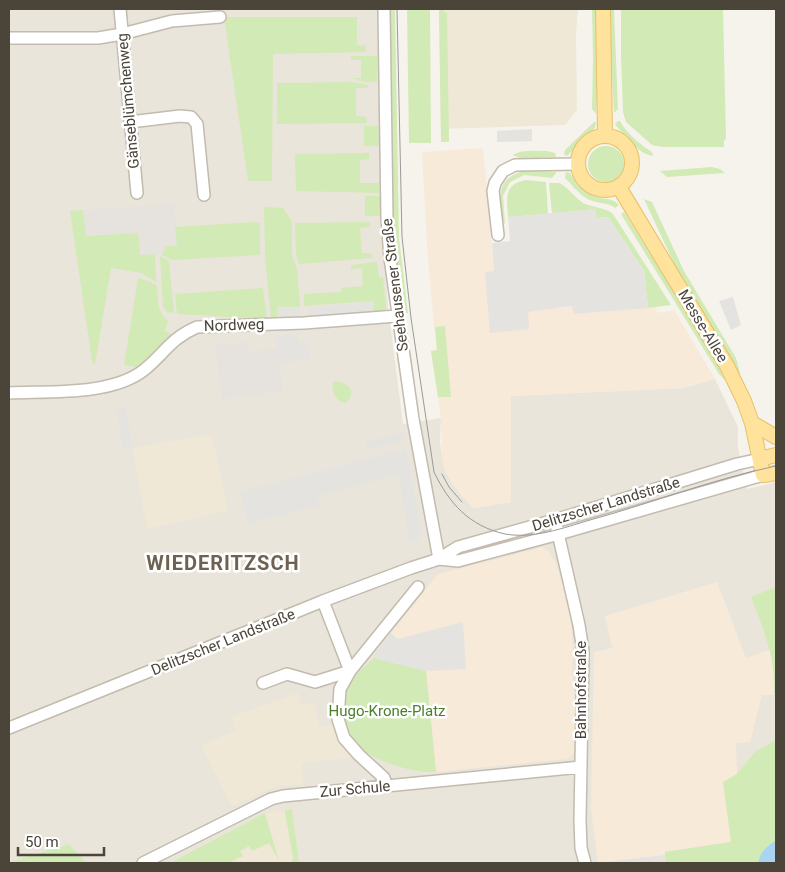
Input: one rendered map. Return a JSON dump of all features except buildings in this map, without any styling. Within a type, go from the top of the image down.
[{"type":"main road","points":[[603,9],[605,135]]},
{"type":"main road","points":[[605,135],[622,141],[627,146],[632,157],[632,170],[629,177],[619,187],[606,190],[592,187],[582,178],[578,164],[581,150],[585,144],[598,136],[605,135]]},
{"type":"main road","name":"Messe-Allee","points":[[619,187],[727,366],[744,401],[752,424],[760,459],[770,474]]},
{"type":"main road","points":[[752,424],[776,437]]},
{"type":"main road","name":"Delitzscher Landstraße","points":[[760,459],[776,455]]},
{"type":"street","name":"Gänseblümchenweg","points":[[120,9],[137,193]]},
{"type":"street","name":"Seehausener Straße","points":[[384,9],[387,218],[397,316],[413,419],[439,559]]},
{"type":"street","points":[[9,38],[98,38],[172,21],[220,17]]},
{"type":"street","points":[[130,122],[180,116],[190,117],[197,124],[204,195]]},
{"type":"street","points":[[498,235],[493,191],[495,183],[503,171],[515,165],[578,164]]},
{"type":"street","name":"Nordweg","points":[[9,393],[92,390],[136,375],[144,370],[183,332],[196,326],[304,323],[397,316]]},
{"type":"street","name":"Delitzscher Landstraße","points":[[9,728],[323,601],[439,559],[458,547],[556,520],[736,464],[760,459]]},
{"type":"street","name":"Delitzscher Landstraße","points":[[439,559],[458,561],[770,474]]},
{"type":"street","name":"Bahnhofstraße","points":[[556,520],[583,651],[580,820],[581,848],[585,863]]},
{"type":"street","points":[[387,787],[384,778],[344,738],[338,719],[340,689],[350,671],[418,587]]},
{"type":"street","points":[[323,601],[350,671]]},
{"type":"street","points":[[263,683],[287,674],[315,682],[350,671]]},
{"type":"street","name":"Zur Schule","points":[[143,863],[271,799],[283,796],[581,767]]},
{"type":"shaded area","points":[[9,9],[380,9],[383,224],[388,307],[403,424],[441,418],[440,443],[445,471],[463,497],[474,508],[511,502],[511,396],[683,388],[715,379],[738,427],[738,448],[747,489],[776,482],[776,863],[87,863],[69,844],[9,862]]},
{"type":"shaded area","points":[[439,9],[578,9],[576,34],[577,110],[565,125],[441,129]]},
{"type":"shaded area","points":[[532,129],[532,141],[497,142],[497,131]]},
{"type":"shaded area","points":[[483,148],[494,271],[485,272],[528,312],[573,306],[574,314],[656,307],[657,313],[674,310],[715,379],[683,388],[511,396],[511,502],[474,508],[453,485],[445,471],[442,458],[441,418],[431,351],[437,350],[427,246],[422,152]]},
{"type":"shaded area","points":[[174,204],[177,246],[166,246],[162,255],[140,255],[137,233],[85,236],[83,210]]},
{"type":"shaded area","points":[[595,209],[596,218],[608,217],[644,271],[648,308],[574,314],[572,306],[528,312],[529,329],[490,333],[485,272],[494,271],[492,243],[510,241],[508,217]]},
{"type":"shaded area","points":[[733,297],[741,325],[731,330],[719,301]]},
{"type":"shaded area","points":[[373,302],[374,314],[309,318],[309,307]]},
{"type":"shaded area","points":[[277,307],[299,307],[299,318],[277,318]]},
{"type":"shaded area","points":[[296,333],[298,342],[307,341],[310,359],[279,364],[275,336]]},
{"type":"shaded area","points":[[247,342],[248,352],[277,348],[283,391],[222,399],[215,345]]},
{"type":"shaded area","points":[[126,408],[132,447],[123,449],[116,409]]},
{"type":"shaded area","points":[[403,432],[404,440],[367,450],[365,442]]},
{"type":"shaded area","points":[[212,434],[228,511],[147,529],[133,448]]},
{"type":"shaded area","points":[[406,449],[421,529],[418,542],[409,541],[399,475],[318,496],[320,505],[248,524],[240,492]]},
{"type":"shaded area","points":[[543,547],[549,552],[556,563],[567,600],[571,622],[572,672],[577,728],[575,753],[568,759],[436,772],[426,671],[375,658],[375,653],[438,574]]},
{"type":"shaded area","points":[[717,582],[746,658],[771,649],[775,671],[774,695],[762,695],[750,742],[736,743],[737,774],[731,842],[665,852],[666,863],[598,863],[591,809],[594,652],[612,648],[605,616]]},
{"type":"shaded area","points":[[463,622],[466,669],[426,671],[374,658],[375,653],[391,633],[398,639]]},
{"type":"shaded area","points":[[298,693],[301,706],[314,702],[320,727],[335,724],[337,739],[355,757],[302,763],[303,784],[277,786],[232,806],[201,746],[236,730],[231,717]]},
{"type":"shaded area","points":[[292,809],[299,863],[170,863],[265,813]]},
{"type":"shaded area","points":[[665,855],[666,863],[598,863]]},
{"type":"green space","points":[[389,9],[395,9],[399,238],[408,313],[403,313],[394,255]]},
{"type":"green space","points":[[407,9],[430,9],[431,143],[409,143]]},
{"type":"green space","points":[[439,9],[444,9],[444,12],[447,13],[449,142],[441,142]]},
{"type":"green space","points":[[592,9],[597,9],[596,114],[592,109]]},
{"type":"green space","points":[[609,9],[614,9],[618,109],[614,113]]},
{"type":"green space","points":[[621,9],[723,9],[726,139],[724,140],[724,147],[663,147],[652,145],[626,122],[623,112]]},
{"type":"green space","points":[[224,17],[357,17],[357,45],[366,46],[366,52],[273,54],[272,181],[248,181]]},
{"type":"green space","points":[[351,56],[377,56],[377,82],[364,82],[351,78],[361,78],[361,60],[351,60]]},
{"type":"green space","points":[[352,82],[368,85],[368,88],[356,88],[356,116],[366,117],[367,123],[277,124],[277,83]]},
{"type":"green space","points":[[618,121],[634,138],[652,152],[653,156],[643,152],[617,127],[615,124]]},
{"type":"green space","points":[[596,122],[595,128],[567,156],[564,154],[565,150]]},
{"type":"green space","points":[[364,126],[378,126],[379,146],[364,146]]},
{"type":"green space","points":[[606,146],[613,147],[619,151],[623,157],[623,171],[619,177],[613,181],[606,182],[599,181],[593,177],[589,171],[588,164],[589,157],[593,151],[599,147]]},
{"type":"green space","points":[[525,151],[555,153],[556,157],[522,159],[513,155]]},
{"type":"green space","points":[[369,153],[369,159],[360,160],[360,183],[379,183],[379,193],[296,191],[295,154]]},
{"type":"green space","points":[[712,167],[720,169],[725,173],[667,177],[660,171]]},
{"type":"green space","points":[[523,171],[557,172],[552,178],[524,175],[510,182],[503,196],[505,224],[501,219],[501,190],[510,177]]},
{"type":"green space","points":[[566,172],[570,173],[585,191],[597,197],[612,200],[619,205],[615,208],[586,198],[565,178]]},
{"type":"green space","points":[[526,180],[546,182],[548,214],[508,217],[508,193],[513,185]]},
{"type":"green space","points":[[549,183],[559,183],[583,203],[613,214],[671,305],[648,308],[644,271],[608,217],[596,218],[595,209],[552,214]]},
{"type":"green space","points":[[365,196],[380,196],[380,216],[365,216]]},
{"type":"green space","points":[[644,199],[652,202],[684,271],[736,358],[739,374],[679,274]]},
{"type":"green space","points":[[264,207],[283,208],[292,221],[292,256],[297,269],[300,306],[277,307],[277,318],[271,318],[265,256]]},
{"type":"green space","points":[[83,210],[86,236],[138,233],[140,255],[155,254],[156,282],[141,273],[111,268],[95,365],[92,361],[70,211]]},
{"type":"green space","points":[[624,212],[709,348],[725,380],[719,374],[621,214]]},
{"type":"green space","points":[[370,222],[370,227],[360,228],[362,253],[372,253],[372,258],[299,264],[296,254],[295,223]]},
{"type":"green space","points":[[260,223],[260,255],[172,260],[162,255],[166,246],[177,246],[175,227]]},
{"type":"green space","points":[[160,256],[169,261],[174,313],[167,312],[163,307]]},
{"type":"green space","points":[[377,262],[379,277],[383,277],[386,308],[383,313],[374,314],[373,301],[304,306],[304,294],[341,292],[341,288],[363,286],[362,268],[351,269],[351,265]]},
{"type":"green space","points":[[138,278],[157,286],[161,313],[168,321],[165,331],[171,335],[162,349],[142,368],[124,365]]},
{"type":"green space","points":[[263,288],[267,319],[177,314],[175,294]]},
{"type":"green space","points":[[445,326],[451,397],[438,397],[431,351],[437,350],[435,327]]},
{"type":"green space","points":[[333,382],[343,383],[350,388],[351,395],[345,403],[334,395]]},
{"type":"green space","points":[[776,587],[776,694],[774,692],[773,666],[768,643],[751,597]]},
{"type":"green space","name":"Hugo-Krone-Platz","points":[[374,658],[426,671],[436,772],[399,767],[374,757],[354,742],[348,732],[344,713],[346,691],[357,674]]},
{"type":"green space","points":[[776,740],[776,863],[666,863],[665,852],[731,842],[723,782],[737,774],[755,752]]},
{"type":"green space","points":[[292,809],[299,863],[291,863],[293,858],[285,810]]},
{"type":"green space","points":[[265,813],[279,861],[269,843],[252,851],[249,846],[240,851],[243,856],[229,863],[170,863]]},
{"type":"green space","points":[[69,844],[87,863],[9,863],[9,862]]},
{"type":"water","points":[[776,841],[776,863],[758,863],[764,850]]},
{"type":"tram line","points":[[397,9],[402,237],[411,318],[434,472],[446,494],[462,512],[481,525],[505,534],[527,535],[548,532],[706,484],[776,466]]},
{"type":"tram line","points":[[442,474],[449,487],[462,502]]},
{"type":"district","name":"WIEDERITZSCH","points":[[223,563]]}]
